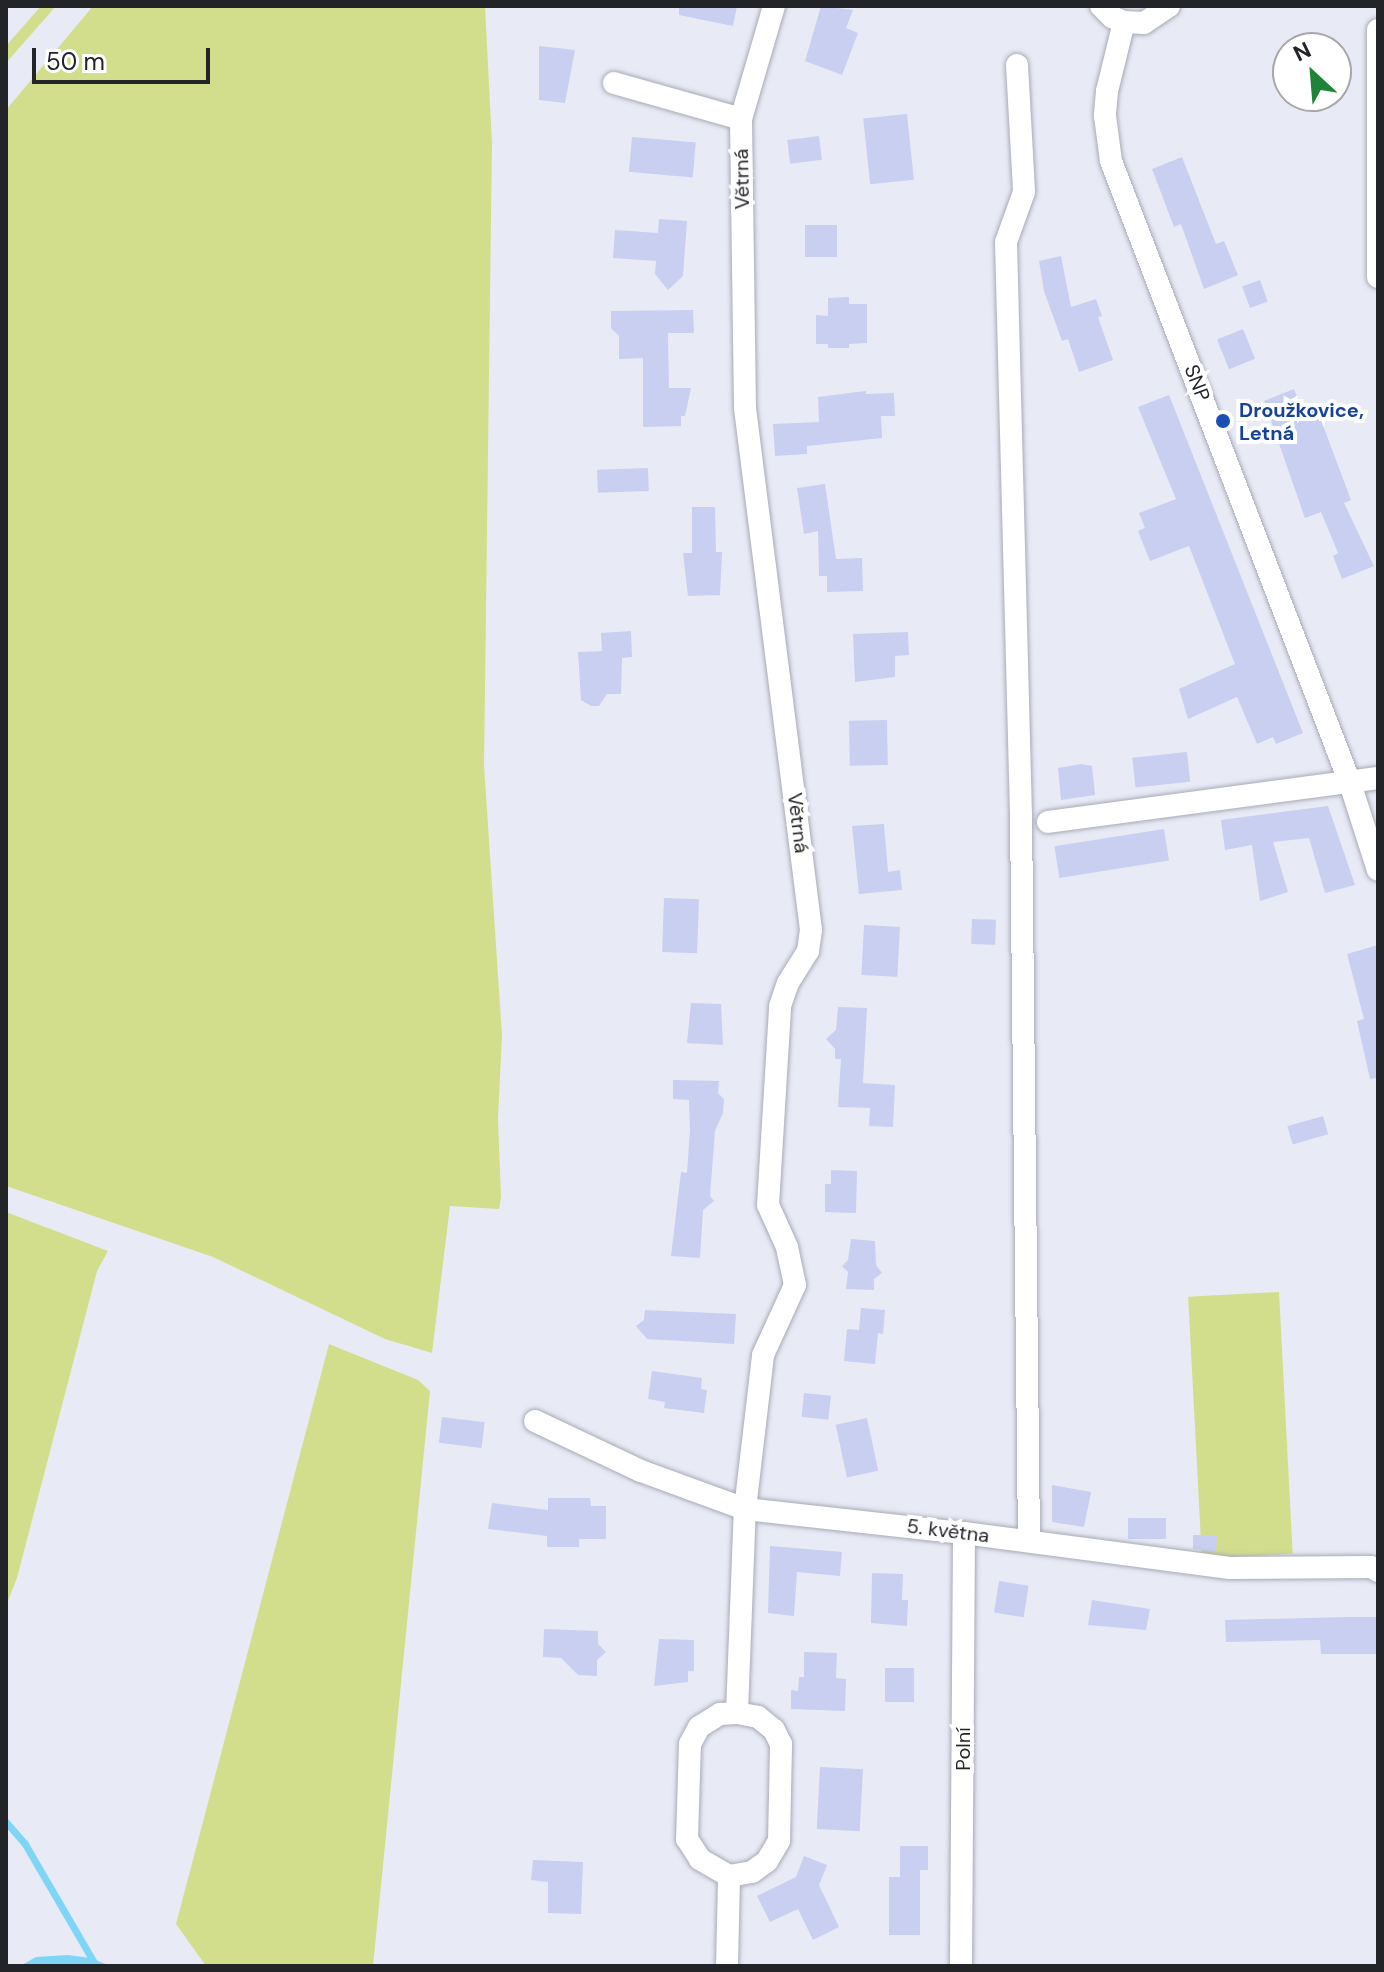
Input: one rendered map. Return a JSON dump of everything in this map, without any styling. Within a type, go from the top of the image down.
[{"type":"street","name":"Větrná","points":[[745,1509],[763,1355],[795,1285],[787,1247],[768,1205],[780,1006],[788,983],[808,951],[811,930],[745,408],[741,119],[774,6]]},
{"type":"street","points":[[1101,6],[1112,17],[1124,22],[1144,23],[1169,6]]},
{"type":"street","name":"SNP","points":[[1124,22],[1107,91],[1105,116],[1111,161],[1350,783],[1378,870]]},
{"type":"street","points":[[1378,32],[1378,277]]},
{"type":"street","points":[[1017,65],[1024,192],[1006,242],[1021,815],[1029,1541]]},
{"type":"street","name":"Větrná","points":[[614,83],[741,119]]},
{"type":"street","points":[[1048,822],[1378,778]]},
{"type":"street","name":"5. května","points":[[535,1421],[641,1471],[745,1509],[964,1533],[1230,1568],[1371,1567],[1378,1571]]},
{"type":"street","points":[[737,1713],[745,1509]]},
{"type":"street","name":"Polní","points":[[961,1966],[964,1533]]},
{"type":"street","points":[[737,1713],[758,1717],[774,1730],[781,1744],[779,1841],[767,1861],[752,1872],[729,1876],[700,1859],[687,1839],[690,1744],[699,1727],[720,1714],[737,1713]]},
{"type":"street","points":[[727,1966],[729,1876]]},
{"type":"green space","points":[[41,6],[56,6],[6,63],[6,46]]},
{"type":"green space","points":[[93,6],[485,6],[492,143],[484,765],[502,1035],[498,1119],[501,1197],[499,1209],[450,1206],[432,1353],[385,1339],[213,1257],[6,1186],[6,110]]},
{"type":"green space","points":[[6,1212],[108,1251],[97,1271],[17,1578],[6,1606]]},
{"type":"green space","points":[[1279,1292],[1293,1554],[1202,1558],[1188,1297]]},
{"type":"green space","points":[[329,1344],[418,1380],[430,1391],[373,1966],[206,1966],[176,1924]]},
{"type":"water","points":[[68,1955],[90,1958],[111,1966],[20,1966],[36,1957]]},
{"type":"building","points":[[679,6],[737,6],[733,26],[679,15]]},
{"type":"building","points":[[821,6],[853,10],[846,28],[858,33],[842,75],[805,61]]},
{"type":"building","points":[[539,46],[575,50],[565,103],[539,100]]},
{"type":"building","points":[[907,114],[914,180],[870,184],[863,119]]},
{"type":"building","points":[[819,136],[822,160],[790,164],[787,140]]},
{"type":"building","points":[[632,137],[696,143],[693,177],[629,172]]},
{"type":"building","points":[[1182,157],[1216,244],[1224,241],[1238,275],[1204,289],[1181,224],[1174,227],[1152,169]]},
{"type":"building","points":[[659,219],[687,221],[683,276],[668,290],[655,274],[656,261],[613,258],[615,230],[658,233]]},
{"type":"building","points":[[805,225],[837,225],[837,257],[805,257]]},
{"type":"building","points":[[1061,256],[1071,307],[1096,299],[1102,316],[1098,317],[1113,360],[1079,372],[1068,339],[1062,341],[1044,291],[1039,261]]},
{"type":"building","points":[[1260,280],[1268,302],[1250,308],[1242,286]]},
{"type":"building","points":[[849,297],[849,304],[867,304],[867,343],[849,344],[849,348],[828,348],[828,344],[816,344],[816,315],[828,316],[828,298]]},
{"type":"building","points":[[693,310],[694,333],[668,333],[669,388],[691,388],[685,416],[681,416],[681,426],[643,427],[643,358],[619,359],[619,336],[611,328],[611,311]]},
{"type":"building","points":[[1243,329],[1255,359],[1229,369],[1217,339]]},
{"type":"building","points":[[1294,389],[1302,409],[1315,404],[1351,500],[1344,503],[1374,566],[1342,579],[1333,556],[1338,553],[1321,512],[1305,518],[1264,401]]},
{"type":"building","points":[[866,391],[866,394],[894,393],[895,416],[881,416],[882,438],[807,446],[807,454],[775,456],[773,424],[819,422],[818,397]]},
{"type":"building","points":[[1169,395],[1303,733],[1276,744],[1273,737],[1257,744],[1237,697],[1188,719],[1179,689],[1235,664],[1189,546],[1150,561],[1138,531],[1145,528],[1139,513],[1176,499],[1138,407]]},
{"type":"building","points":[[648,468],[649,491],[598,493],[597,470]]},
{"type":"building","points":[[825,484],[836,559],[862,558],[863,591],[827,592],[827,576],[819,576],[818,531],[804,534],[797,488]]},
{"type":"building","points":[[692,507],[715,507],[716,552],[722,552],[720,595],[688,596],[683,553],[692,553]]},
{"type":"building","points":[[631,631],[632,657],[622,658],[621,694],[607,694],[599,706],[591,706],[581,700],[578,652],[602,651],[601,633]]},
{"type":"building","points":[[908,632],[909,655],[895,656],[895,677],[855,682],[853,634]]},
{"type":"building","points":[[887,720],[888,765],[850,766],[849,721]]},
{"type":"building","points":[[1187,752],[1190,782],[1135,788],[1132,758]]},
{"type":"building","points":[[1081,764],[1092,766],[1095,795],[1061,800],[1058,768]]},
{"type":"building","points":[[1328,806],[1355,885],[1325,893],[1309,838],[1273,842],[1288,892],[1260,901],[1252,845],[1225,850],[1221,820]]},
{"type":"building","points":[[884,824],[888,872],[900,870],[902,890],[859,894],[852,826]]},
{"type":"building","points":[[1164,829],[1169,861],[1059,878],[1054,846]]},
{"type":"building","points":[[664,898],[699,899],[697,953],[662,952]]},
{"type":"building","points":[[972,919],[996,920],[995,945],[971,944]]},
{"type":"building","points":[[864,925],[900,927],[897,977],[861,975]]},
{"type":"building","points":[[1378,945],[1378,1078],[1370,1079],[1357,1021],[1364,1019],[1347,954]]},
{"type":"building","points":[[691,1003],[721,1004],[723,1045],[687,1043]]},
{"type":"building","points":[[838,1007],[867,1008],[863,1083],[895,1085],[893,1127],[869,1126],[870,1108],[838,1107],[841,1059],[835,1059],[835,1049],[826,1039],[836,1030]]},
{"type":"building","points":[[673,1080],[719,1081],[718,1093],[724,1099],[723,1113],[715,1131],[710,1196],[714,1201],[703,1210],[700,1258],[671,1256],[681,1172],[687,1173],[690,1130],[689,1100],[673,1099]]},
{"type":"building","points":[[1323,1116],[1328,1134],[1293,1144],[1287,1126]]},
{"type":"building","points":[[831,1170],[857,1171],[856,1213],[825,1212],[825,1184],[831,1184]]},
{"type":"building","points":[[851,1239],[875,1241],[876,1265],[882,1273],[874,1279],[874,1290],[846,1289],[848,1272],[842,1266],[848,1260]]},
{"type":"building","points":[[861,1308],[885,1310],[883,1334],[878,1333],[875,1364],[844,1361],[847,1329],[859,1330]]},
{"type":"building","points":[[645,1310],[736,1314],[734,1344],[647,1339],[636,1326],[644,1320]]},
{"type":"building","points":[[652,1371],[702,1378],[701,1389],[707,1390],[704,1413],[664,1408],[665,1402],[648,1399]]},
{"type":"building","points":[[804,1393],[831,1396],[828,1420],[801,1417]]},
{"type":"building","points":[[442,1417],[485,1422],[482,1448],[439,1443]]},
{"type":"building","points":[[867,1418],[878,1471],[847,1477],[836,1425]]},
{"type":"building","points":[[1052,1485],[1091,1492],[1084,1527],[1052,1522]]},
{"type":"building","points":[[548,1498],[590,1498],[591,1506],[606,1506],[606,1539],[579,1539],[579,1547],[547,1547],[547,1536],[488,1529],[492,1503],[548,1510]]},
{"type":"building","points":[[1128,1518],[1166,1518],[1166,1539],[1128,1539]]},
{"type":"building","points":[[1193,1535],[1217,1535],[1216,1552],[1193,1549]]},
{"type":"building","points":[[770,1546],[842,1552],[840,1576],[797,1572],[794,1616],[768,1613]]},
{"type":"building","points":[[872,1573],[903,1574],[902,1600],[908,1600],[907,1626],[871,1623]]},
{"type":"building","points":[[999,1581],[1029,1586],[1024,1617],[994,1613]]},
{"type":"building","points":[[1092,1600],[1150,1609],[1146,1630],[1088,1625]]},
{"type":"building","points":[[1376,1617],[1376,1654],[1321,1654],[1320,1640],[1226,1642],[1225,1620]]},
{"type":"building","points":[[544,1629],[598,1631],[598,1644],[606,1652],[597,1660],[597,1676],[578,1675],[561,1658],[543,1657]]},
{"type":"building","points":[[659,1639],[694,1640],[694,1671],[688,1671],[688,1682],[654,1686]]},
{"type":"building","points":[[804,1652],[837,1653],[836,1678],[846,1679],[845,1711],[791,1709],[791,1690],[798,1691],[799,1677],[804,1677]]},
{"type":"building","points":[[885,1668],[914,1668],[914,1702],[885,1702]]},
{"type":"building","points":[[820,1767],[863,1769],[860,1831],[817,1829]]},
{"type":"building","points":[[900,1846],[928,1846],[928,1870],[920,1870],[920,1935],[889,1935],[889,1877],[900,1877]]},
{"type":"building","points":[[804,1856],[827,1865],[819,1885],[839,1927],[813,1940],[798,1909],[770,1922],[757,1896],[796,1877]]},
{"type":"building","points":[[533,1860],[583,1862],[581,1914],[548,1913],[548,1882],[531,1880]]},
{"type":"waterway","points":[[6,1822],[25,1844],[96,1966]]},
{"type":"place","name":"Droužkovice, Letná","points":[[1223,421]]}]
